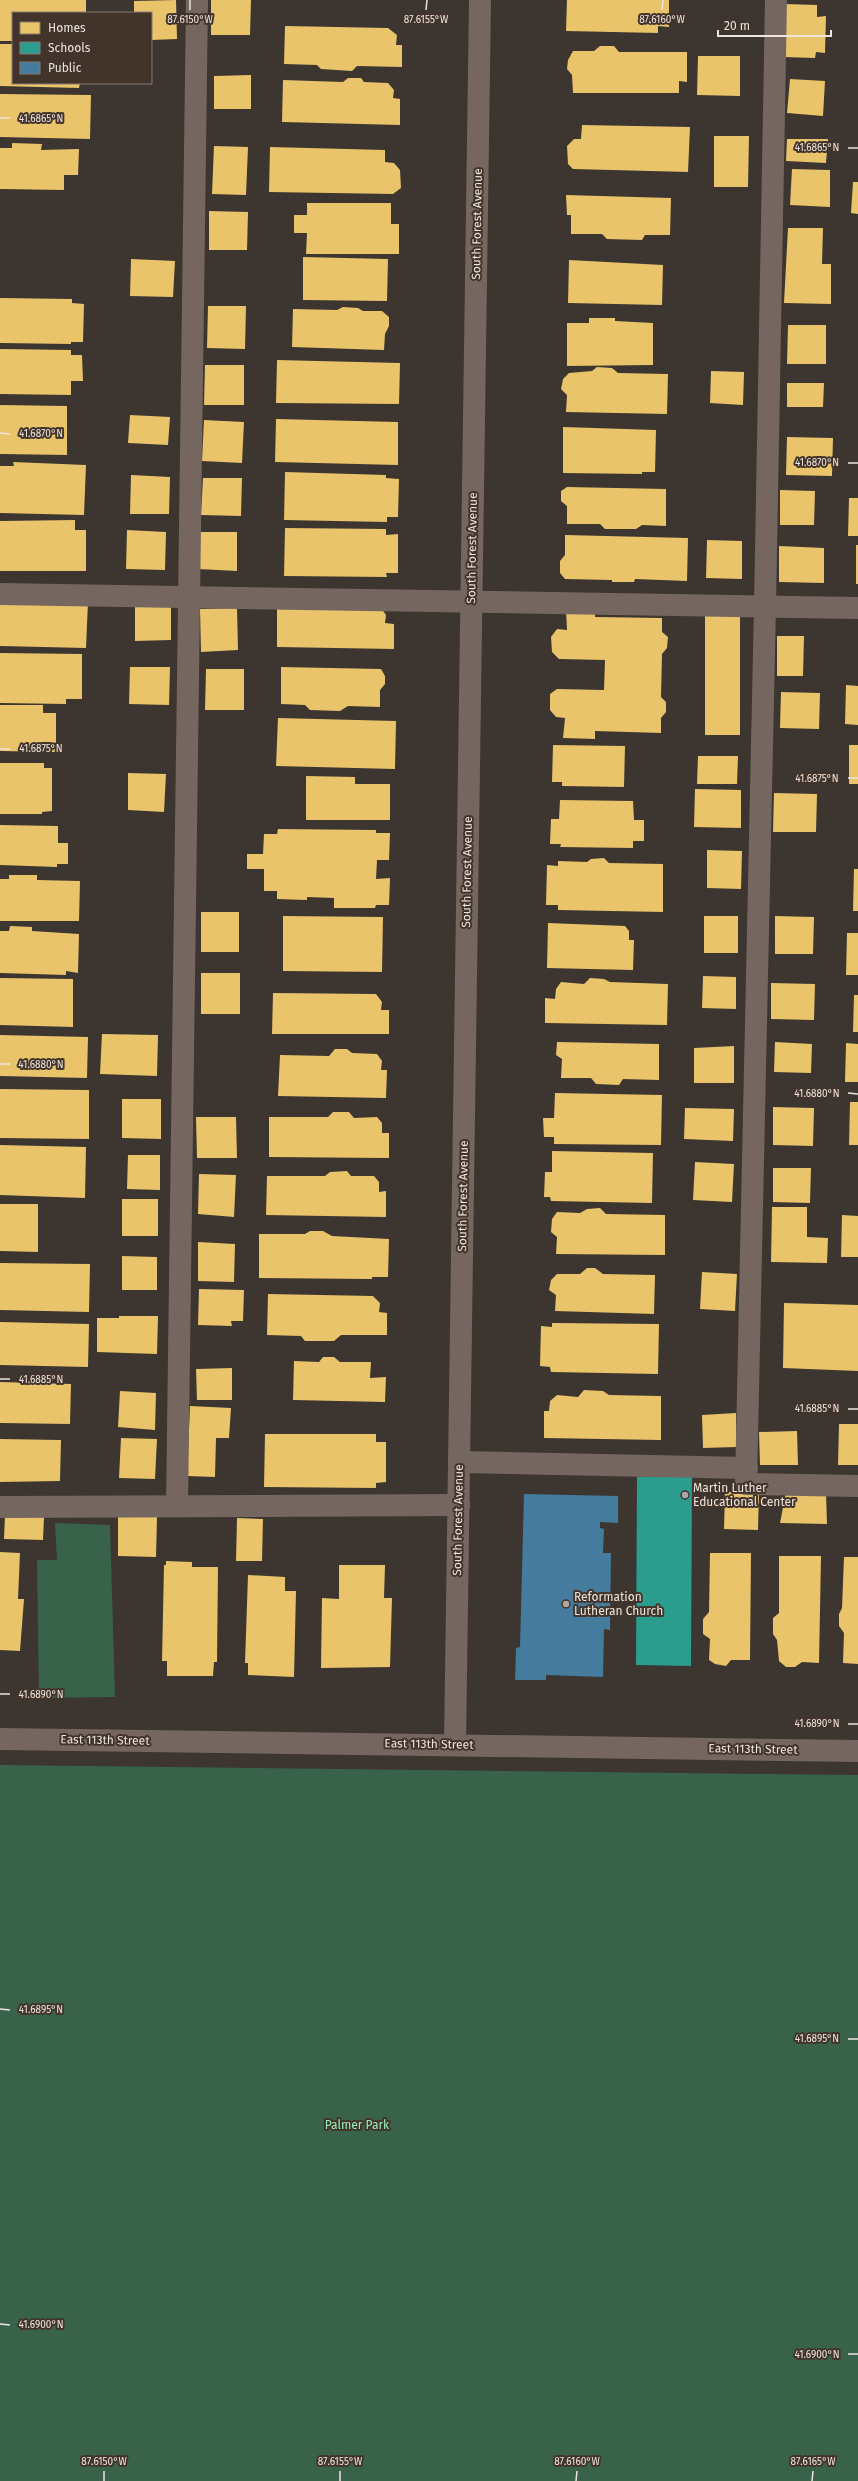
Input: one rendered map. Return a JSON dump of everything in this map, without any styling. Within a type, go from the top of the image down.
[{"type":"street","points":[[177,1506],[197,0]]},
{"type":"street","name":"South Forest Avenue","points":[[456,1744],[480,0]]},
{"type":"street","points":[[776,0],[766,606],[746,1484],[858,1486]]},
{"type":"street","points":[[0,594],[858,608]]},
{"type":"street","points":[[459,1462],[747,1468]]},
{"type":"street","points":[[0,1506],[459,1505]]},
{"type":"street","name":"East 113th Street","points":[[0,1739],[456,1744],[858,1751]]},
{"type":"green space","points":[[55,1523],[110,1525],[115,1697],[39,1698],[37,1560],[57,1560]]},
{"type":"green space","name":"Palmer Park","points":[[0,1765],[858,1775],[858,2481],[0,2481]]},
{"type":"building: Homes","points":[[0,0],[86,0],[86,12],[12,12],[12,41],[0,41]]},
{"type":"building: Homes","points":[[176,0],[177,39],[152,40],[152,12],[134,12],[134,1]]},
{"type":"building: Homes","points":[[211,0],[251,0],[250,35],[211,35]]},
{"type":"building: Homes","points":[[567,0],[669,0],[669,27],[658,26],[658,33],[566,31]]},
{"type":"building: Homes","points":[[785,4],[817,5],[817,17],[826,16],[825,53],[816,52],[815,58],[783,57]]},
{"type":"building: Homes","points":[[285,26],[388,28],[397,35],[396,45],[402,45],[402,67],[357,66],[352,71],[321,69],[317,65],[284,64]]},
{"type":"building: Homes","points":[[0,44],[12,44],[12,84],[80,84],[79,88],[0,86]]},
{"type":"building: Homes","points":[[600,46],[614,46],[619,52],[687,52],[687,82],[679,81],[679,93],[573,93],[572,75],[567,69],[568,60],[573,51],[594,51]]},
{"type":"building: Homes","points":[[698,56],[740,56],[740,96],[697,95]]},
{"type":"building: Homes","points":[[251,75],[251,109],[214,109],[214,76]]},
{"type":"building: Homes","points":[[348,78],[361,78],[364,82],[388,83],[394,90],[393,98],[400,99],[400,125],[282,122],[283,80],[343,82]]},
{"type":"building: Homes","points":[[790,79],[825,81],[823,116],[787,113]]},
{"type":"building: Homes","points":[[0,94],[91,95],[90,139],[0,137]]},
{"type":"building: Homes","points":[[582,125],[690,127],[688,172],[573,169],[568,164],[567,146],[574,139],[581,139]]},
{"type":"building: Homes","points":[[714,136],[749,136],[748,187],[714,187]]},
{"type":"building: Homes","points":[[787,139],[828,139],[826,163],[786,161]]},
{"type":"building: Homes","points":[[12,143],[42,144],[41,150],[79,149],[78,175],[64,175],[64,190],[0,189],[0,148],[12,148]]},
{"type":"building: Homes","points":[[214,146],[248,147],[246,195],[212,194]]},
{"type":"building: Homes","points":[[270,147],[385,150],[385,162],[394,163],[400,170],[401,188],[393,194],[269,192]]},
{"type":"building: Homes","points":[[792,169],[830,170],[830,207],[790,205]]},
{"type":"building: Homes","points":[[853,182],[858,182],[858,214],[851,213]]},
{"type":"building: Homes","points":[[566,195],[671,198],[670,235],[645,235],[642,240],[607,239],[602,234],[571,234],[571,215],[567,215]]},
{"type":"building: Homes","points":[[307,203],[391,203],[391,224],[399,224],[399,254],[306,254],[307,233],[294,233],[294,215],[307,215]]},
{"type":"building: Homes","points":[[209,211],[248,212],[247,250],[209,250]]},
{"type":"building: Homes","points":[[788,228],[823,228],[822,264],[831,264],[831,304],[784,303]]},
{"type":"building: Homes","points":[[303,257],[388,259],[387,301],[303,300]]},
{"type":"building: Homes","points":[[131,259],[175,261],[173,297],[130,296]]},
{"type":"building: Homes","points":[[569,260],[663,265],[662,305],[568,303]]},
{"type":"building: Homes","points":[[0,298],[72,299],[72,303],[84,304],[83,342],[71,342],[71,344],[0,343]]},
{"type":"building: Homes","points":[[208,306],[246,306],[245,349],[207,348]]},
{"type":"building: Homes","points":[[343,307],[358,308],[363,311],[382,311],[389,317],[389,326],[385,334],[384,350],[292,347],[293,309],[337,310]]},
{"type":"building: Homes","points":[[589,318],[615,318],[615,321],[653,323],[653,365],[567,366],[567,323],[589,323]]},
{"type":"building: Homes","points":[[788,325],[826,325],[826,364],[787,364]]},
{"type":"building: Homes","points":[[0,349],[71,350],[71,355],[82,355],[83,381],[71,381],[71,395],[0,394]]},
{"type":"building: Homes","points":[[277,360],[400,363],[399,404],[276,403]]},
{"type":"building: Homes","points":[[205,365],[244,365],[244,405],[204,405]]},
{"type":"building: Homes","points":[[597,367],[612,368],[618,373],[668,374],[667,414],[566,412],[567,395],[561,389],[563,379],[569,373],[592,371]]},
{"type":"building: Homes","points":[[711,371],[744,372],[743,405],[710,403]]},
{"type":"building: Homes","points":[[787,383],[824,383],[823,407],[787,407]]},
{"type":"building: Homes","points":[[0,405],[67,406],[67,455],[0,454]]},
{"type":"building: Homes","points":[[130,415],[170,417],[168,445],[128,443]]},
{"type":"building: Homes","points":[[276,419],[398,422],[398,465],[275,462]]},
{"type":"building: Homes","points":[[204,420],[244,422],[242,463],[202,461]]},
{"type":"building: Homes","points":[[563,427],[656,430],[655,472],[642,472],[642,474],[563,473]]},
{"type":"building: Homes","points":[[787,437],[833,438],[832,476],[786,475]]},
{"type":"building: Homes","points":[[13,462],[86,465],[84,515],[0,513],[0,466],[14,466]]},
{"type":"building: Homes","points":[[285,472],[386,475],[386,478],[399,479],[398,517],[387,517],[387,522],[284,520]]},
{"type":"building: Homes","points":[[131,475],[170,477],[169,514],[130,514]]},
{"type":"building: Homes","points":[[203,478],[242,478],[241,516],[201,515]]},
{"type":"building: Homes","points":[[567,487],[666,489],[666,526],[642,525],[636,529],[605,529],[600,524],[567,524],[567,506],[561,501],[561,491]]},
{"type":"building: Homes","points":[[780,490],[815,491],[814,525],[780,525]]},
{"type":"building: Homes","points":[[849,498],[858,498],[858,536],[848,536]]},
{"type":"building: Homes","points":[[75,520],[75,530],[86,530],[86,571],[0,571],[0,521]]},
{"type":"building: Homes","points":[[285,528],[386,529],[386,535],[398,534],[398,573],[386,573],[387,577],[284,576]]},
{"type":"building: Homes","points":[[127,530],[166,532],[165,570],[126,569]]},
{"type":"building: Homes","points":[[199,532],[237,532],[237,571],[198,569]]},
{"type":"building: Homes","points":[[565,535],[688,538],[687,581],[635,579],[634,582],[612,582],[612,580],[565,579],[560,573],[560,561],[565,555]]},
{"type":"building: Homes","points":[[707,540],[742,541],[742,579],[706,578]]},
{"type":"building: Homes","points":[[856,545],[858,545],[858,584],[856,584]]},
{"type":"building: Homes","points":[[779,546],[824,548],[824,583],[779,582]]},
{"type":"building: Homes","points":[[0,600],[88,602],[86,648],[0,646]]},
{"type":"building: Homes","points":[[135,604],[171,604],[171,640],[135,641]]},
{"type":"building: Homes","points":[[277,606],[381,608],[386,615],[385,623],[394,624],[394,649],[277,647]]},
{"type":"building: Homes","points":[[237,608],[238,650],[201,652],[200,609]]},
{"type":"building: Homes","points":[[566,610],[595,610],[595,617],[662,618],[662,632],[668,637],[667,648],[662,654],[661,697],[666,702],[666,712],[661,718],[661,733],[595,731],[595,739],[563,738],[565,718],[556,717],[550,710],[550,694],[557,689],[604,690],[605,660],[559,659],[552,652],[551,637],[557,629],[567,630]]},
{"type":"building: Homes","points":[[705,612],[740,612],[740,735],[705,735]]},
{"type":"building: Homes","points":[[777,636],[804,636],[803,676],[777,676]]},
{"type":"building: Homes","points":[[0,653],[82,654],[82,699],[66,699],[66,704],[0,703]]},
{"type":"building: Homes","points":[[130,667],[170,667],[169,705],[129,704]]},
{"type":"building: Homes","points":[[281,667],[381,669],[385,676],[385,684],[380,690],[380,707],[348,706],[340,711],[310,710],[305,705],[281,704]]},
{"type":"building: Homes","points":[[206,669],[244,669],[244,710],[205,710]]},
{"type":"building: Homes","points":[[846,685],[858,686],[858,725],[845,724]]},
{"type":"building: Homes","points":[[781,692],[820,693],[819,729],[780,728]]},
{"type":"building: Homes","points":[[0,705],[43,705],[43,713],[56,713],[56,752],[0,751]]},
{"type":"building: Homes","points":[[278,718],[396,721],[395,769],[276,766]]},
{"type":"building: Homes","points":[[553,745],[625,746],[624,787],[562,786],[562,782],[552,782]]},
{"type":"building: Homes","points":[[849,745],[858,745],[858,784],[849,784]]},
{"type":"building: Homes","points":[[698,756],[738,756],[737,784],[697,784]]},
{"type":"building: Homes","points":[[0,763],[44,763],[44,768],[52,768],[52,811],[42,812],[42,814],[0,814]]},
{"type":"building: Homes","points":[[128,773],[166,774],[164,812],[128,810]]},
{"type":"building: Homes","points":[[306,776],[355,777],[355,784],[390,784],[390,820],[306,820]]},
{"type":"building: Homes","points":[[695,789],[741,790],[741,828],[694,827]]},
{"type":"building: Homes","points":[[774,793],[817,794],[816,832],[773,832]]},
{"type":"building: Homes","points":[[560,800],[633,801],[634,820],[644,820],[644,841],[633,841],[633,848],[560,847],[561,844],[550,844],[551,819],[559,819]]},
{"type":"building: Homes","points":[[0,825],[58,826],[58,843],[68,843],[68,864],[57,864],[57,867],[0,865]]},
{"type":"building: Homes","points":[[278,829],[376,830],[376,833],[390,833],[389,860],[377,860],[376,879],[390,878],[389,905],[376,905],[375,908],[334,908],[334,898],[307,897],[307,900],[277,899],[277,891],[264,891],[264,869],[247,869],[247,854],[263,854],[264,834],[277,834]]},
{"type":"building: Homes","points":[[707,850],[742,851],[741,889],[707,888]]},
{"type":"building: Homes","points":[[604,858],[609,863],[663,864],[663,912],[558,910],[558,905],[546,905],[547,865],[558,866],[558,861],[587,862],[591,859]]},
{"type":"building: Homes","points":[[854,869],[858,869],[858,911],[853,911]]},
{"type":"building: Homes","points":[[9,875],[37,875],[37,880],[80,881],[79,921],[0,921],[0,879],[9,879]]},
{"type":"building: Homes","points":[[201,912],[239,912],[239,952],[201,952]]},
{"type":"building: Homes","points":[[283,916],[383,917],[382,972],[283,971]]},
{"type":"building: Homes","points":[[704,916],[738,916],[738,953],[704,953]]},
{"type":"building: Homes","points":[[775,916],[814,917],[813,954],[775,954]]},
{"type":"building: Homes","points":[[548,923],[625,926],[629,931],[629,940],[634,940],[633,970],[547,968]]},
{"type":"building: Homes","points":[[10,926],[32,927],[32,931],[79,934],[78,973],[66,971],[66,975],[0,973],[0,931],[9,931]]},
{"type":"building: Homes","points":[[847,933],[858,933],[858,975],[846,975]]},
{"type":"building: Homes","points":[[201,973],[240,973],[240,1014],[201,1014]]},
{"type":"building: Homes","points":[[703,976],[736,977],[736,1009],[702,1008]]},
{"type":"building: Homes","points":[[0,978],[73,979],[73,1027],[0,1025]]},
{"type":"building: Homes","points":[[590,978],[604,979],[610,982],[668,984],[667,1025],[545,1023],[545,998],[555,999],[556,989],[561,982],[584,984]]},
{"type":"building: Homes","points":[[771,983],[815,984],[814,1020],[771,1019]]},
{"type":"building: Homes","points":[[273,993],[376,994],[382,1002],[381,1010],[389,1010],[389,1034],[272,1034]]},
{"type":"building: Homes","points":[[854,995],[858,995],[858,1032],[853,1032]]},
{"type":"building: Homes","points":[[102,1034],[158,1035],[157,1076],[100,1074]]},
{"type":"building: Homes","points":[[0,1035],[88,1037],[87,1078],[0,1076]]},
{"type":"building: Homes","points":[[557,1042],[659,1044],[659,1080],[623,1079],[619,1085],[596,1084],[591,1078],[561,1078],[562,1059],[556,1055]]},
{"type":"building: Homes","points":[[775,1042],[812,1044],[811,1073],[774,1072]]},
{"type":"building: Homes","points":[[846,1043],[858,1044],[858,1082],[845,1082]]},
{"type":"building: Homes","points":[[734,1046],[734,1083],[694,1083],[694,1048]]},
{"type":"building: Homes","points":[[335,1049],[347,1049],[352,1053],[377,1054],[382,1061],[381,1070],[387,1070],[386,1098],[278,1096],[280,1055],[329,1056]]},
{"type":"building: Homes","points":[[0,1089],[89,1090],[89,1139],[0,1138]]},
{"type":"building: Homes","points":[[555,1093],[662,1095],[661,1145],[554,1144],[554,1137],[544,1137],[543,1118],[554,1118]]},
{"type":"building: Homes","points":[[122,1099],[161,1099],[161,1139],[122,1138]]},
{"type":"building: Homes","points":[[850,1102],[858,1102],[858,1145],[849,1145]]},
{"type":"building: Homes","points":[[773,1107],[814,1108],[813,1146],[773,1145]]},
{"type":"building: Homes","points":[[685,1108],[734,1109],[733,1141],[684,1139]]},
{"type":"building: Homes","points":[[333,1112],[349,1112],[354,1118],[377,1117],[382,1123],[382,1133],[389,1133],[389,1158],[269,1157],[269,1117],[328,1117]]},
{"type":"building: Homes","points":[[196,1117],[236,1117],[237,1158],[197,1158]]},
{"type":"building: Homes","points":[[0,1145],[86,1147],[85,1198],[0,1195]]},
{"type":"building: Homes","points":[[552,1151],[653,1153],[652,1203],[551,1201],[550,1197],[544,1197],[545,1172],[552,1172]]},
{"type":"building: Homes","points":[[128,1155],[160,1155],[160,1190],[127,1189]]},
{"type":"building: Homes","points":[[695,1162],[734,1164],[732,1202],[693,1200]]},
{"type":"building: Homes","points":[[773,1168],[811,1168],[810,1203],[773,1202]]},
{"type":"building: Homes","points":[[347,1171],[351,1176],[374,1176],[379,1182],[379,1192],[386,1191],[386,1217],[266,1215],[267,1176],[325,1176],[330,1172]]},
{"type":"building: Homes","points":[[199,1174],[236,1175],[234,1217],[198,1214]]},
{"type":"building: Homes","points":[[122,1199],[158,1199],[158,1236],[122,1236]]},
{"type":"building: Homes","points":[[0,1204],[38,1204],[38,1252],[0,1251]]},
{"type":"building: Homes","points":[[772,1207],[807,1207],[807,1237],[828,1238],[827,1263],[771,1262]]},
{"type":"building: Homes","points":[[600,1208],[606,1214],[665,1215],[665,1255],[556,1254],[557,1237],[551,1232],[552,1219],[557,1212],[580,1213],[587,1209]]},
{"type":"building: Homes","points":[[842,1215],[858,1216],[858,1257],[841,1257]]},
{"type":"building: Homes","points":[[310,1231],[323,1231],[332,1236],[389,1239],[388,1277],[372,1277],[372,1279],[259,1278],[259,1234],[305,1234]]},
{"type":"building: Homes","points":[[198,1242],[235,1244],[234,1282],[198,1281]]},
{"type":"building: Homes","points":[[122,1256],[157,1257],[157,1290],[122,1290]]},
{"type":"building: Homes","points":[[0,1263],[90,1264],[89,1312],[0,1310]]},
{"type":"building: Homes","points":[[587,1268],[595,1268],[603,1274],[655,1275],[654,1314],[555,1311],[556,1295],[549,1290],[551,1280],[557,1274],[580,1274]]},
{"type":"building: Homes","points":[[702,1272],[737,1274],[735,1311],[700,1309]]},
{"type":"building: Homes","points":[[199,1289],[244,1290],[243,1321],[231,1321],[232,1326],[198,1325]]},
{"type":"building: Homes","points":[[268,1294],[373,1296],[380,1303],[379,1312],[387,1313],[387,1335],[341,1335],[334,1341],[305,1341],[301,1336],[267,1335]]},
{"type":"building: Homes","points":[[784,1303],[858,1305],[858,1371],[783,1368]]},
{"type":"building: Homes","points":[[119,1316],[158,1316],[157,1354],[97,1352],[97,1318],[119,1318]]},
{"type":"building: Homes","points":[[0,1322],[89,1324],[88,1367],[0,1365]]},
{"type":"building: Homes","points":[[552,1323],[659,1324],[658,1374],[551,1372],[550,1367],[540,1366],[541,1326],[552,1327]]},
{"type":"building: Homes","points":[[323,1357],[334,1357],[340,1362],[371,1362],[370,1378],[386,1377],[385,1402],[293,1400],[294,1361],[319,1362]]},
{"type":"building: Homes","points":[[232,1368],[232,1400],[197,1400],[196,1369]]},
{"type":"building: Homes","points":[[0,1382],[71,1384],[70,1424],[0,1423]]},
{"type":"building: Homes","points":[[584,1390],[603,1391],[609,1395],[661,1396],[661,1440],[544,1438],[544,1411],[549,1411],[550,1401],[557,1395],[578,1397]]},
{"type":"building: Homes","points":[[120,1391],[156,1393],[155,1430],[118,1427]]},
{"type":"building: Homes","points":[[190,1406],[231,1408],[229,1438],[216,1438],[215,1477],[187,1476]]},
{"type":"building: Homes","points":[[736,1413],[736,1447],[703,1448],[702,1415]]},
{"type":"building: Homes","points":[[839,1424],[858,1424],[858,1465],[838,1465]]},
{"type":"building: Homes","points":[[797,1431],[798,1465],[760,1465],[759,1432]]},
{"type":"building: Homes","points":[[265,1434],[376,1434],[376,1442],[386,1442],[386,1482],[376,1483],[376,1488],[264,1487]]},
{"type":"building: Homes","points":[[121,1438],[157,1439],[155,1479],[119,1478]]},
{"type":"building: Homes","points":[[0,1439],[61,1440],[60,1481],[0,1482]]},
{"type":"building: Homes","points":[[725,1492],[759,1492],[758,1530],[724,1529]]},
{"type":"building: Homes","points":[[786,1492],[826,1493],[827,1524],[780,1523]]},
{"type":"building: Homes","points":[[5,1515],[44,1517],[43,1540],[4,1539]]},
{"type":"building: Homes","points":[[118,1515],[157,1517],[156,1557],[118,1556]]},
{"type":"building: Homes","points":[[237,1518],[263,1519],[262,1561],[236,1561]]},
{"type":"building: Homes","points":[[0,1552],[20,1553],[18,1599],[24,1599],[20,1651],[0,1650]]},
{"type":"building: Homes","points":[[710,1553],[751,1553],[750,1660],[731,1660],[726,1666],[715,1664],[709,1660],[710,1639],[703,1634],[703,1619],[709,1612]]},
{"type":"building: Homes","points":[[779,1556],[821,1556],[819,1663],[802,1662],[795,1667],[786,1667],[779,1661],[777,1640],[773,1634],[773,1618],[779,1613]]},
{"type":"building: Homes","points":[[844,1557],[858,1557],[858,1664],[843,1663],[844,1633],[839,1626],[839,1614],[842,1608]]},
{"type":"building: Homes","points":[[166,1561],[192,1562],[192,1567],[218,1567],[217,1662],[214,1662],[213,1676],[167,1676],[167,1661],[162,1661],[164,1565],[166,1565]]},
{"type":"building: Homes","points":[[339,1565],[385,1565],[384,1598],[392,1598],[390,1667],[321,1668],[322,1598],[339,1599]]},
{"type":"building: Homes","points":[[248,1575],[285,1577],[285,1591],[296,1591],[294,1677],[248,1675],[248,1663],[245,1663]]},
{"type":"building: Schools","points":[[637,1477],[692,1477],[691,1666],[636,1665]]},
{"type":"building: Public","name":"Reformation Lutheran Church","points":[[524,1494],[618,1496],[618,1523],[600,1522],[600,1528],[604,1529],[603,1553],[611,1553],[610,1630],[604,1629],[603,1677],[546,1675],[546,1680],[515,1680],[516,1648],[520,1647]]},
{"type":"place","name":"Martin Luther Educational Center","points":[[685,1495]]},
{"type":"place","name":"Reformation Lutheran Church","points":[[566,1604]]}]
